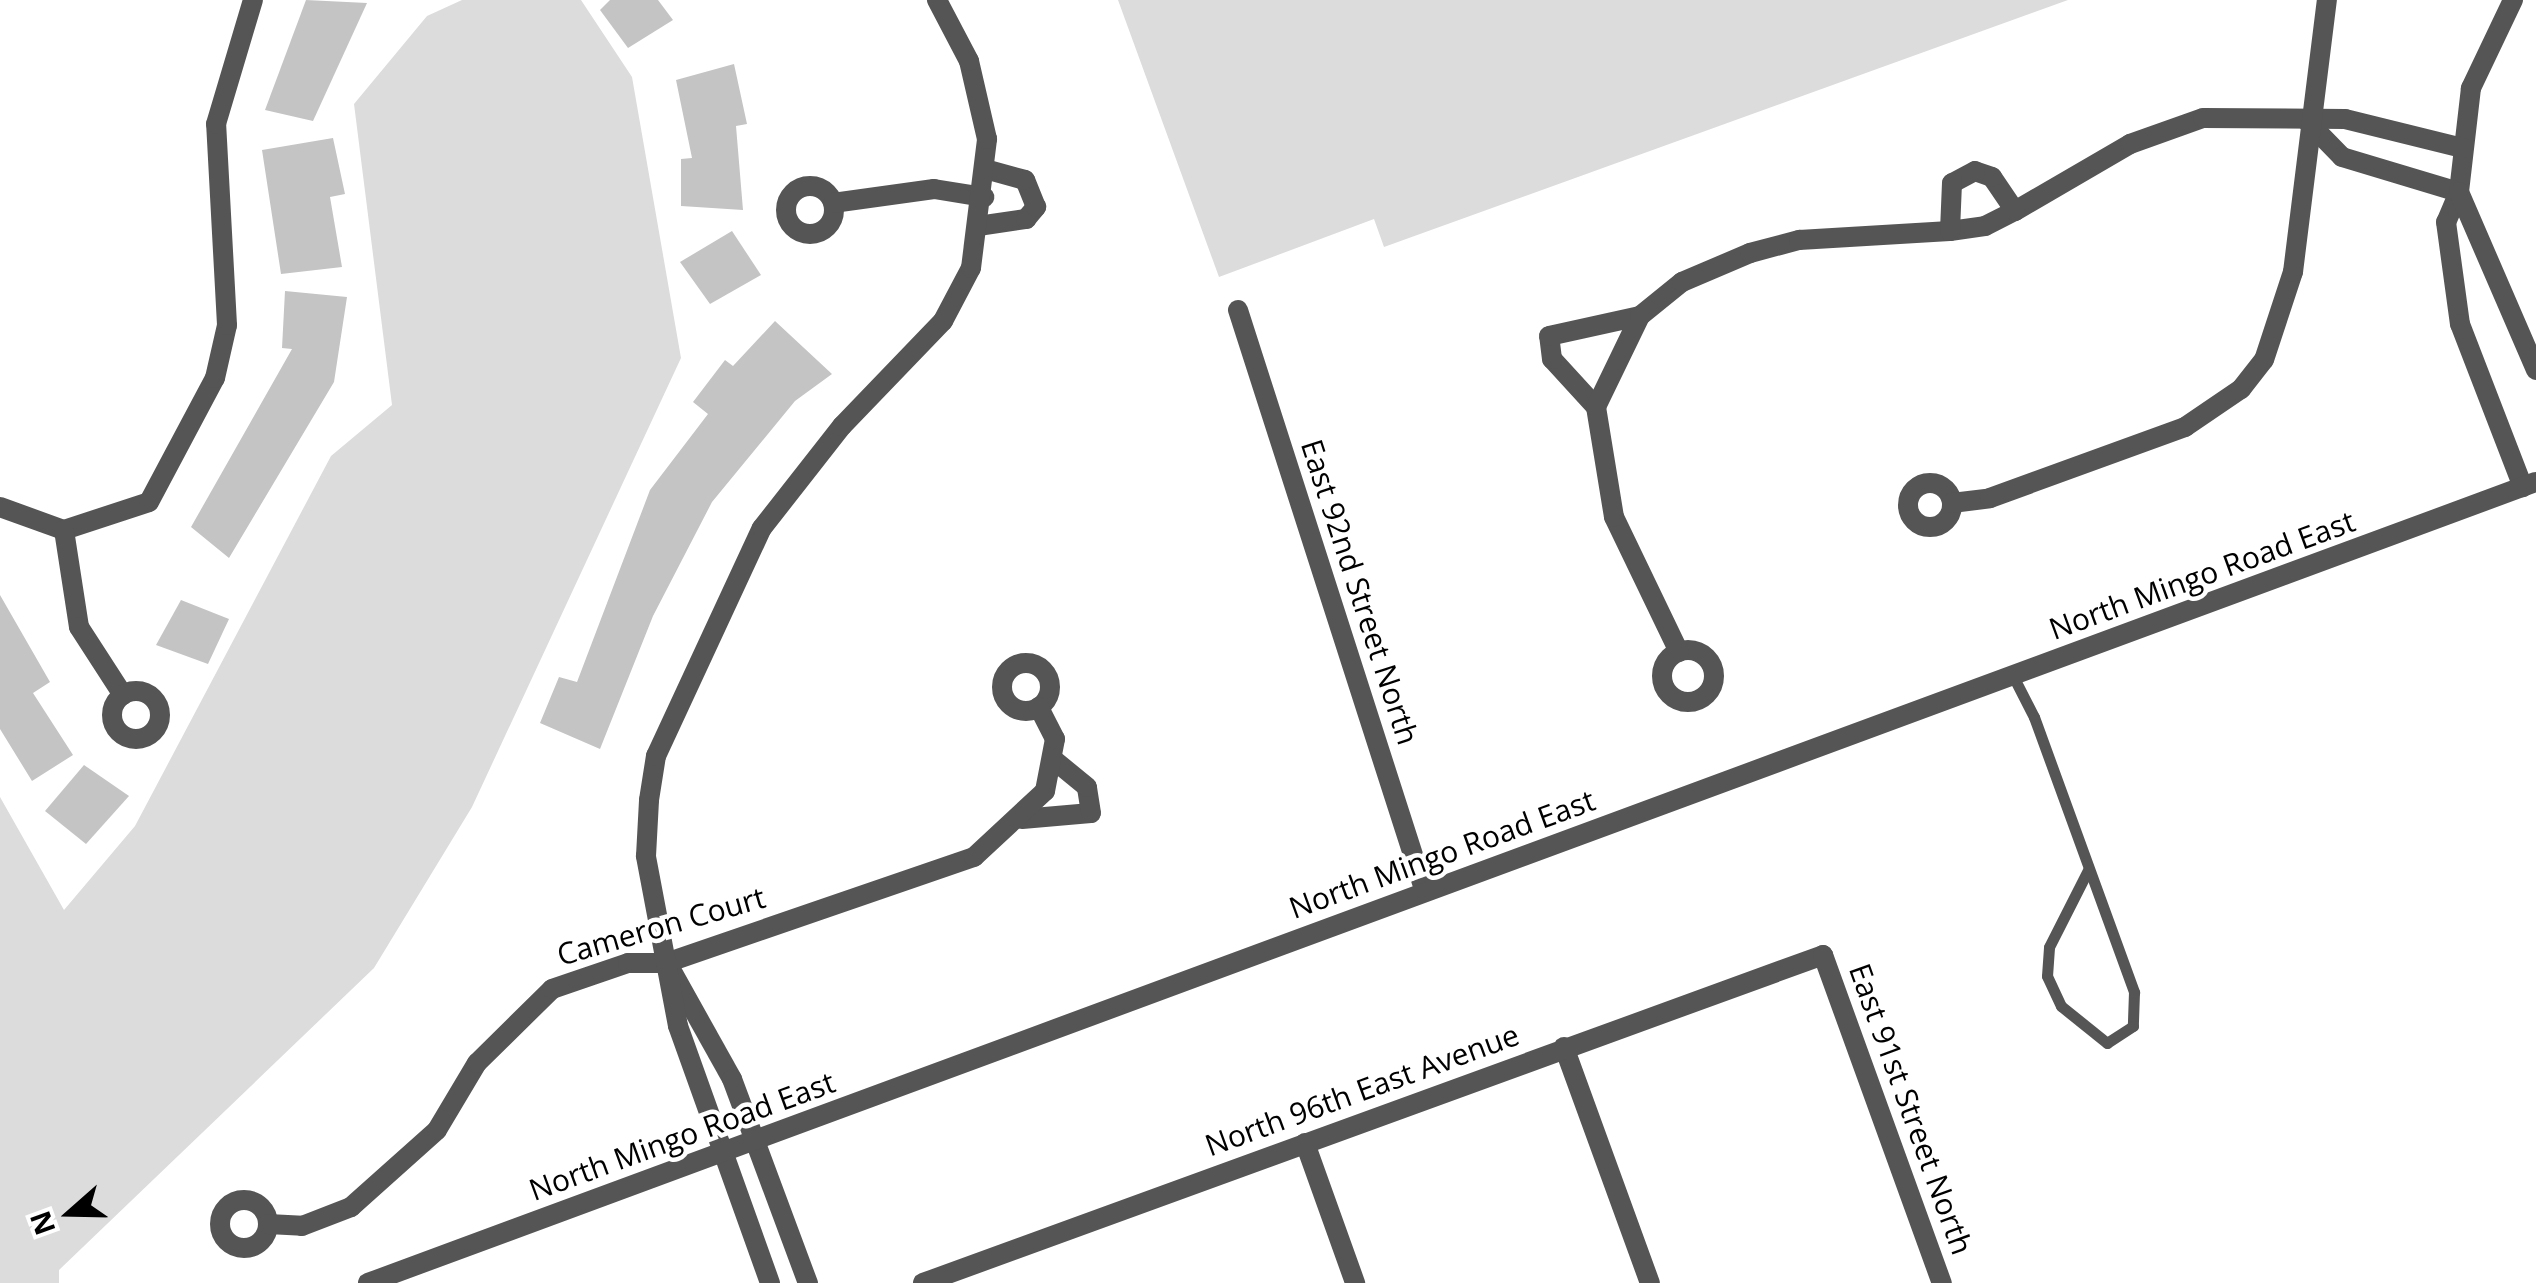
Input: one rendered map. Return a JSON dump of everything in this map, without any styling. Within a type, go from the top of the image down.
[{"type":"street","points":[[0,506],[64,530],[148,502],[215,378],[226,325],[216,124],[253,0]]},
{"type":"street","points":[[770,1283],[691,1075],[666,963],[646,856],[656,756],[762,528],[842,426],[943,321],[971,268],[984,197],[985,168],[970,61],[937,0]]},
{"type":"street","points":[[1952,502],[1990,498],[2185,427],[2241,389],[2283,320],[2307,121],[2327,0]]},
{"type":"street","points":[[2514,0],[2472,88],[2459,192],[2446,222],[2452,292],[2529,485]]},
{"type":"street","points":[[1596,407],[1640,316],[1682,282],[1750,253],[1950,230],[2016,211],[2172,126],[2244,112],[2307,121],[2345,118],[2462,148]]},
{"type":"street","points":[[2307,121],[2342,157],[2459,192],[2536,370]]},
{"type":"street","points":[[978,226],[1026,219],[1036,207],[1024,180],[985,168]]},
{"type":"street","points":[[1950,230],[1948,191],[1966,172],[1992,177],[2016,211]]},
{"type":"street","points":[[833,203],[934,190],[984,197]]},
{"type":"street","name":"East 92nd Street North","points":[[1238,310],[1425,892]]},
{"type":"street","points":[[1640,316],[1549,336],[1552,360],[1596,407],[1614,517],[1678,652]]},
{"type":"street","name":"North Mingo Road East","points":[[368,1283],[757,1143],[2529,485]]},
{"type":"street","points":[[64,530],[80,626],[123,695]]},
{"type":"street","points":[[1022,819],[1092,813],[1087,787],[1054,760],[1040,707]]},
{"type":"street","name":"Cameron Court","points":[[268,1224],[302,1226],[350,1207],[437,1130],[478,1063],[552,988],[628,963],[666,963],[974,857],[1022,819],[1054,760]]},
{"type":"street","name":"North 96th East Avenue","points":[[923,1283],[1822,954]]},
{"type":"street","name":"East 91st Street North","points":[[1822,954],[1942,1283]]},
{"type":"street","points":[[666,963],[696,1002],[757,1143],[808,1283]]},
{"type":"street","points":[[1564,1047],[1650,1283]]},
{"type":"street","points":[[1305,1143],[1355,1283]]},
{"type":"lane","points":[[2014,676],[2088,870],[2138,1011],[2106,1043],[2061,1006],[2047,976],[2049,947],[2088,870]]},
{"type":"shaded area","points":[[462,0],[581,0],[632,77],[681,358],[472,807],[374,968],[59,1270],[59,1283],[0,1283],[0,797],[64,910],[135,826],[331,456],[392,405],[354,104],[427,16]]},
{"type":"shaded area","points":[[1118,0],[2068,0],[1384,247],[1374,219],[1219,277]]},
{"type":"building","points":[[306,0],[367,3],[313,121],[265,110]]},
{"type":"building","points":[[610,0],[658,0],[673,20],[628,48],[600,10]]},
{"type":"building","points":[[734,64],[747,124],[736,126],[743,210],[681,206],[681,159],[692,158],[676,80]]},
{"type":"building","points":[[333,138],[345,194],[330,197],[342,267],[281,274],[262,150]]},
{"type":"building","points":[[732,231],[761,275],[710,304],[680,262]]},
{"type":"building","points":[[285,291],[347,297],[334,382],[229,558],[191,527],[292,349],[282,348]]},
{"type":"building","points":[[775,321],[832,374],[795,401],[712,502],[653,616],[600,749],[540,723],[559,677],[577,682],[650,490],[708,414],[693,402],[725,360],[733,366]]},
{"type":"building","points":[[0,595],[50,682],[33,693],[73,755],[32,781],[0,729]]},
{"type":"building","points":[[181,600],[229,619],[208,664],[156,645]]},
{"type":"building","points":[[84,765],[129,796],[86,844],[45,811]]}]
